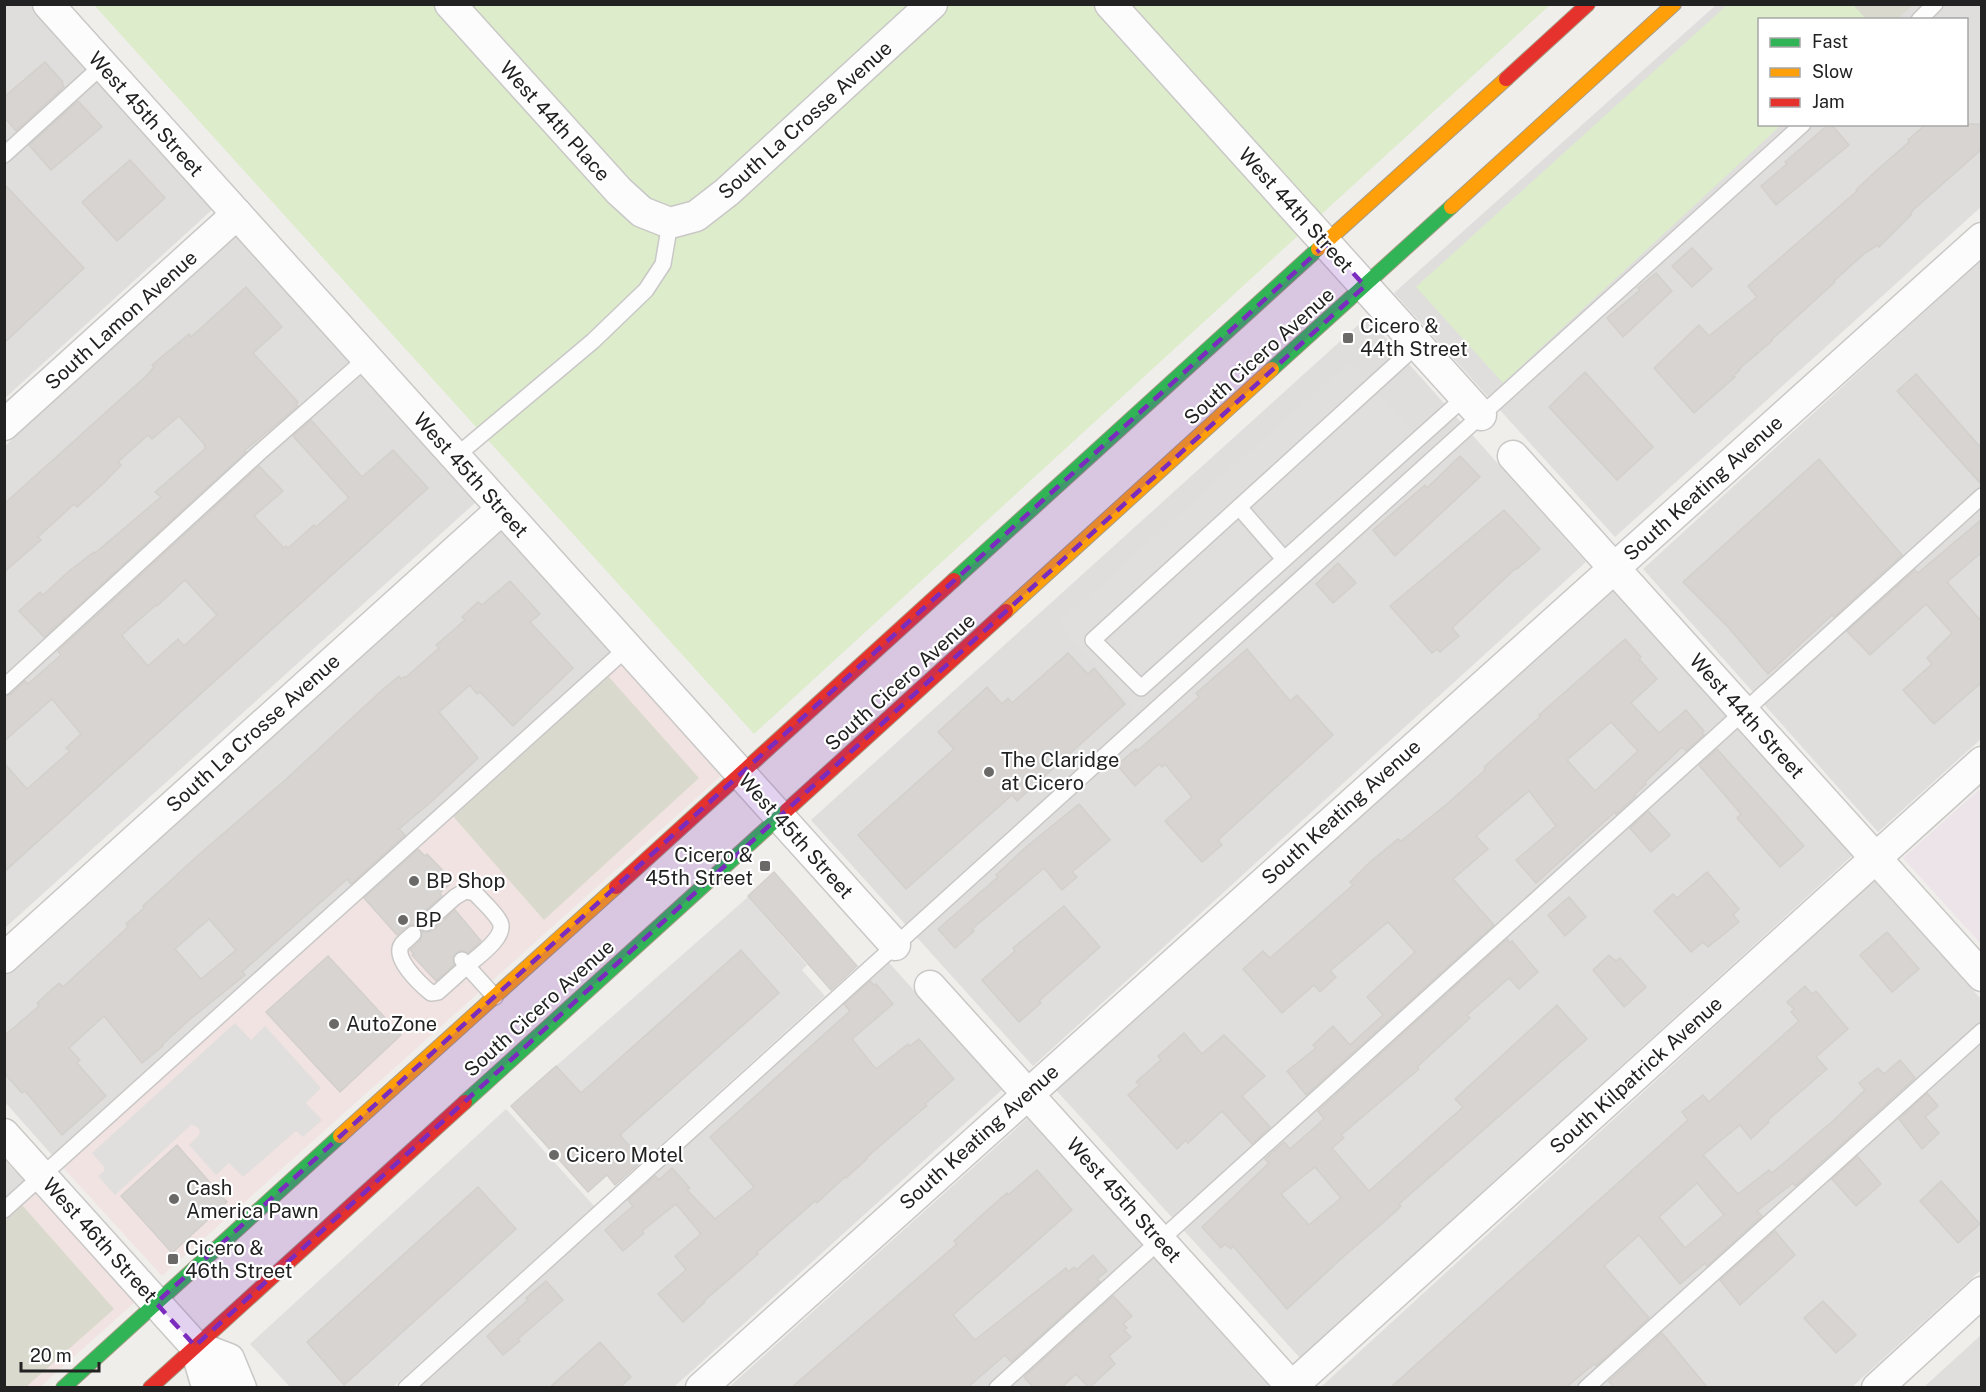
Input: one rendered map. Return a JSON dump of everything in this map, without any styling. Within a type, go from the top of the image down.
[{"type":"main road","name":"South Cicero Avenue","points":[[63,1388],[1588,4]]},
{"type":"main road","name":"South Cicero Avenue","points":[[150,1388],[1674,4]]},
{"type":"street","name":"West 45th Street","points":[[48,4],[895,945]]},
{"type":"street","name":"West 44th Place","points":[[450,4],[619,191],[642,212],[670,223]]},
{"type":"street","name":"South La Crosse Avenue","points":[[670,223],[696,216],[727,192],[932,4]]},
{"type":"street","name":"West 44th Street","points":[[1110,4],[1473,406]]},
{"type":"street","name":"South Lamon Avenue","points":[[4,425],[237,214]]},
{"type":"street","name":"South Keating Avenue","points":[[701,1388],[1982,237]]},
{"type":"street","name":"West 44th Street","points":[[1513,456],[1982,976]]},
{"type":"street","name":"South La Crosse Avenue","points":[[4,958],[502,509]]},
{"type":"street","name":"South Kilpatrick Avenue","points":[[1292,1387],[1982,762]]},
{"type":"street","name":"West 45th Street","points":[[930,986],[1292,1387]]},
{"type":"street","name":"West 46th Street","points":[[4,1134],[195,1346],[205,1380],[218,1388]]},
{"type":"street","points":[[1877,1388],[1982,1292]]},
{"type":"street","name":"West 46th Street","points":[[195,1346],[229,1359],[241,1388]]},
{"type":"lane","points":[[1921,18],[1935,4]]},
{"type":"lane","points":[[4,155],[103,66]]},
{"type":"lane","points":[[1417,345],[1093,640],[1141,688],[1284,560],[1473,406],[1801,126]]},
{"type":"lane","points":[[455,457],[593,341],[646,290],[663,264],[670,223]]},
{"type":"lane","points":[[4,687],[260,452],[367,358]]},
{"type":"lane","points":[[406,1388],[895,945],[1473,406]]},
{"type":"lane","points":[[997,1388],[1982,496]]},
{"type":"lane","points":[[1239,507],[1284,560]]},
{"type":"lane","points":[[4,1210],[627,648]]},
{"type":"lane","points":[[414,940],[401,945],[399,953],[401,961],[431,993],[438,992],[446,979],[483,946],[496,940],[501,930],[501,923],[475,892],[465,891],[451,910],[426,923]]},
{"type":"lane","points":[[465,963],[495,996]]},
{"type":"lane","points":[[1586,1388],[1982,1031]]},
{"type":"highlighted area","points":[[1326,244],[1365,286],[195,1346],[156,1303]]},
{"type":"shaded area","points":[[5,5],[30,5],[213,209],[5,398]]},
{"type":"shaded area","points":[[1716,5],[1981,5],[1981,207],[1615,537],[1394,293]]},
{"type":"shaded area","points":[[1853,5],[1913,5],[1898,18],[1865,18]]},
{"type":"shaded area","points":[[236,236],[476,502],[5,928],[5,446]]},
{"type":"shaded area","points":[[1981,260],[1981,739],[1878,832],[1643,569]]},
{"type":"shaded area","points":[[1367,317],[1586,562],[1033,1066],[811,820]]},
{"type":"shaded area","points":[[1350,361],[1426,448],[1136,710],[1059,623]]},
{"type":"shaded area","points":[[502,529],[617,658],[58,1162],[5,1102],[4,977]]},
{"type":"shaded area","points":[[1611,587],[1853,855],[1300,1358],[1055,1089]]},
{"type":"shaded area","points":[[617,658],[722,775],[162,1276],[58,1162]]},
{"type":"shaded area","points":[[608,676],[699,778],[544,920],[452,815]]},
{"type":"shaded area","points":[[1981,788],[1981,944],[1903,858]]},
{"type":"shaded area","points":[[1874,881],[1981,999],[1981,1270],[1852,1387],[1323,1388],[1322,1386]]},
{"type":"shaded area","points":[[748,897],[807,965],[802,970],[825,996],[643,1161],[620,1135],[779,993],[742,950],[581,1093],[556,1066]]},
{"type":"shaded area","points":[[883,956],[1003,1089],[674,1387],[406,1388]]},
{"type":"shaded area","points":[[235,1023],[251,1040],[265,1026],[321,1088],[306,1103],[322,1120],[303,1137],[296,1131],[243,1177],[229,1163],[216,1175],[189,1145],[200,1131],[196,1126],[191,1125],[115,1195],[98,1176],[104,1171],[104,1167],[92,1153]]},
{"type":"shaded area","points":[[506,1109],[594,1206],[393,1387],[290,1387],[250,1344]],"holes":[[[478,1187],[516,1230],[343,1385],[308,1342]]]},
{"type":"shaded area","points":[[1029,1117],[1269,1384],[1265,1388],[728,1388]]},
{"type":"shaded area","points":[[4,1160],[30,1186],[4,1210]]},
{"type":"shaded area","points":[[30,1186],[135,1302],[40,1387],[5,1387],[4,1210]]},
{"type":"shaded area","points":[[22,1205],[114,1309],[26,1387],[5,1387],[5,1221]]},
{"type":"shaded area","points":[[1981,1335],[1981,1387],[1924,1387]]},
{"type":"green space","points":[[94,5],[1550,5],[754,734]]},
{"type":"green space","points":[[1727,5],[1853,5],[1865,18],[1758,18],[1758,126],[1780,126],[1503,383],[1416,287]]},
{"type":"building","points":[[45,62],[63,82],[64,87],[16,131],[4,117],[4,97]]},
{"type":"building","points":[[78,101],[102,127],[51,170],[29,145]]},
{"type":"building","points":[[1982,124],[1982,149],[1912,211],[1911,215],[1879,247],[1878,245],[1865,253],[1834,281],[1772,341],[1739,369],[1733,376],[1735,377],[1694,413],[1654,368],[1699,325],[1709,336],[1757,297],[1748,286],[1857,191],[1909,142],[1908,140],[1924,126]]},
{"type":"building","points":[[1827,126],[1833,126],[1849,145],[1776,205],[1761,186],[1787,164],[1785,162]]},
{"type":"building","points":[[130,160],[165,198],[117,241],[82,202]]},
{"type":"building","points":[[4,184],[84,268],[4,343]]},
{"type":"building","points":[[1692,248],[1712,269],[1692,287],[1672,266]]},
{"type":"building","points":[[1656,273],[1672,291],[1623,337],[1607,318]]},
{"type":"building","points":[[246,287],[282,327],[253,353],[298,402],[296,404],[298,406],[244,451],[246,452],[44,637],[19,611],[40,592],[43,595],[69,571],[95,553],[161,497],[155,492],[206,448],[179,416],[152,439],[148,435],[118,462],[121,465],[104,483],[77,507],[74,504],[38,537],[41,540],[4,572],[4,504],[145,377],[154,367],[152,365],[189,334],[191,337]]},
{"type":"building","points":[[1585,372],[1653,447],[1617,480],[1549,407]]},
{"type":"building","points":[[1916,374],[1982,449],[1982,485],[1897,391]]},
{"type":"building","points":[[311,420],[362,477],[393,450],[428,488],[4,872],[4,763],[27,789],[70,751],[66,748],[81,734],[52,699],[4,741],[4,697],[11,694],[25,681],[28,684],[61,655],[58,651],[259,466],[283,491],[254,516],[284,548],[286,546],[288,548],[314,525],[316,527],[349,498],[293,436]],"holes":[[[185,580],[217,615],[184,646],[178,639],[148,666],[122,636]]]},
{"type":"building","points":[[1460,456],[1480,477],[1395,556],[1373,530],[1425,485],[1427,488]]},
{"type":"building","points":[[1819,459],[1902,555],[1768,674],[1728,627],[1683,582]]},
{"type":"building","points":[[1504,510],[1540,549],[1516,568],[1452,628],[1459,636],[1440,652],[1437,649],[1432,653],[1390,606]]},
{"type":"building","points":[[1982,519],[1982,552],[1947,582],[1982,622],[1982,682],[1934,724],[1903,690],[1932,664],[1927,658],[1952,633],[1926,604],[1870,655],[1847,631],[1915,570],[1918,573]]},
{"type":"building","points":[[1338,563],[1356,583],[1333,603],[1316,584]]},
{"type":"building","points":[[510,581],[540,614],[530,622],[573,668],[513,726],[480,692],[477,694],[470,685],[439,712],[478,758],[399,829],[405,835],[351,884],[347,879],[242,972],[245,975],[189,1020],[142,1063],[104,1016],[69,1048],[80,1060],[77,1063],[106,1096],[62,1135],[25,1091],[22,1093],[4,1073],[4,1036],[39,1006],[37,1003],[59,983],[63,987],[128,927],[126,924],[144,908],[143,906],[380,692],[399,676],[401,679],[405,678],[439,648],[436,645],[465,620],[462,617],[478,602],[482,605]],"holes":[[[209,919],[236,950],[201,979],[175,949]]]},
{"type":"building","points":[[1625,639],[1657,679],[1631,703],[1659,733],[1686,710],[1704,731],[1702,733],[1704,735],[1686,751],[1682,747],[1645,782],[1646,784],[1634,795],[1636,796],[1536,883],[1516,860],[1556,826],[1529,791],[1476,836],[1488,849],[1453,879],[1494,925],[1306,1095],[1287,1071],[1316,1048],[1313,1045],[1333,1026],[1350,1045],[1383,1015],[1367,997],[1415,952],[1388,922],[1330,971],[1336,977],[1320,992],[1314,985],[1282,1013],[1243,969],[1263,951],[1270,958],[1353,885],[1350,882],[1370,862],[1398,839],[1401,841],[1485,770],[1484,767],[1541,716],[1539,715]],"holes":[[[1611,722],[1638,751],[1595,791],[1567,760]]]},
{"type":"building","points":[[1247,649],[1290,701],[1297,695],[1333,735],[1218,840],[1222,845],[1202,862],[1165,821],[1192,797],[1165,764],[1162,767],[1159,764],[1135,786],[1117,765],[1136,749],[1137,751],[1199,697],[1196,693]]},
{"type":"building","name":"The Claridge at Cicero","points":[[1068,653],[1088,674],[1094,668],[1125,704],[1017,801],[1012,795],[906,889],[858,835],[954,749],[938,732],[987,687],[1002,704],[1008,698],[1012,703]]},
{"type":"building","points":[[1717,749],[1804,846],[1780,867],[1737,818],[1741,814],[1699,765]]},
{"type":"building","points":[[1079,804],[1110,840],[1072,872],[1077,877],[1062,890],[1044,868],[972,929],[974,931],[955,948],[938,929],[998,877],[996,875],[1026,847]]},
{"type":"building","points":[[1648,811],[1670,835],[1651,852],[1630,828]]},
{"type":"building","points":[[418,849],[425,856],[427,854],[453,881],[440,893],[442,896],[419,916],[417,925],[410,925],[397,935],[364,898]]},
{"type":"building","points":[[774,872],[857,966],[831,990],[748,896]]},
{"type":"building","points":[[1707,872],[1739,909],[1733,915],[1739,922],[1708,947],[1703,942],[1691,952],[1654,911],[1673,894],[1677,898]]},
{"type":"building","points":[[1569,897],[1586,917],[1565,936],[1548,915]]},
{"type":"building","points":[[1064,906],[1100,947],[1039,1001],[1041,1003],[1019,1022],[982,980],[1015,951],[1013,948]]},
{"type":"building","points":[[455,910],[481,941],[468,953],[461,950],[455,953],[454,965],[436,981],[410,950],[420,941],[422,932],[432,931]]},
{"type":"building","points":[[1887,932],[1919,969],[1892,992],[1860,955]]},
{"type":"building","points":[[1507,939],[1510,943],[1512,941],[1538,972],[1519,989],[1509,978],[1467,1015],[1470,1018],[1417,1067],[1419,1069],[1341,1135],[1344,1138],[1332,1148],[1369,1191],[1463,1107],[1455,1099],[1557,1005],[1587,1039],[1399,1204],[1401,1206],[1394,1213],[1287,1309],[1233,1246],[1231,1249],[1225,1244],[1221,1248],[1202,1227],[1269,1163],[1265,1159],[1284,1142],[1290,1149],[1324,1119],[1318,1111]],"holes":[[[1315,1167],[1341,1198],[1309,1225],[1281,1194]]]},
{"type":"building","points":[[741,950],[779,993],[620,1135],[642,1161],[615,1185],[607,1175],[588,1192],[511,1106],[556,1066],[581,1093]]},
{"type":"building","points":[[1609,955],[1616,961],[1620,958],[1646,987],[1624,1007],[1593,970]]},
{"type":"building","name":"AutoZone","points":[[328,956],[401,1035],[340,1092],[266,1012]]},
{"type":"building","points":[[870,981],[876,984],[893,1004],[852,1039],[876,1069],[908,1044],[910,1046],[919,1039],[954,1079],[846,1178],[817,1203],[815,1201],[756,1253],[758,1254],[683,1322],[658,1294],[686,1270],[675,1256],[701,1234],[676,1204],[642,1231],[644,1233],[623,1251],[605,1230],[633,1206],[628,1200],[655,1176],[659,1180],[672,1168],[690,1188],[687,1190],[715,1219],[754,1187],[710,1137],[850,1011],[844,1004]]},
{"type":"building","points":[[1805,986],[1812,994],[1816,991],[1848,1029],[1816,1057],[1827,1069],[1768,1120],[1769,1122],[1751,1139],[1740,1125],[1703,1155],[1738,1194],[1769,1170],[1772,1173],[1834,1120],[1865,1090],[1859,1083],[1878,1068],[1884,1074],[1900,1060],[1915,1078],[1795,1186],[1793,1183],[1757,1211],[1762,1216],[1707,1266],[1705,1263],[1680,1284],[1639,1235],[1604,1266],[1649,1318],[1596,1366],[1594,1364],[1565,1388],[1390,1388],[1688,1120],[1682,1112],[1703,1095],[1709,1102],[1799,1021],[1791,1012],[1794,1009],[1787,1002]],"holes":[[[1697,1183],[1724,1215],[1685,1248],[1659,1217]]]},
{"type":"building","points":[[1184,1033],[1202,1054],[1224,1035],[1265,1076],[1242,1096],[1270,1127],[1252,1144],[1222,1111],[1188,1143],[1186,1140],[1177,1149],[1128,1095],[1140,1085],[1136,1082],[1161,1060],[1158,1056]]},
{"type":"building","points":[[1927,1093],[1938,1106],[1925,1117],[1939,1133],[1922,1149],[1899,1119]]},
{"type":"building","name":"Cash America Pawn","points":[[177,1145],[227,1202],[172,1253],[121,1196]]},
{"type":"building","points":[[1857,1156],[1881,1184],[1856,1206],[1832,1179]]},
{"type":"building","points":[[1037,1170],[1072,1210],[953,1315],[975,1340],[1066,1268],[1068,1272],[1074,1267],[1076,1270],[1093,1255],[1107,1271],[1097,1279],[1100,1282],[1011,1362],[1005,1355],[967,1388],[791,1388],[957,1244],[954,1241],[984,1213]]},
{"type":"building","points":[[1941,1181],[1980,1224],[1958,1243],[1920,1201]]},
{"type":"building","points":[[478,1187],[516,1229],[344,1385],[307,1342]]},
{"type":"building","points":[[1775,1231],[1795,1255],[1740,1305],[1720,1280]]},
{"type":"building","points":[[546,1281],[563,1300],[503,1355],[487,1336]]},
{"type":"building","points":[[1113,1296],[1132,1316],[1123,1324],[1127,1328],[1124,1330],[1131,1337],[1109,1356],[1115,1364],[1089,1388],[1076,1374],[1061,1388],[1034,1388],[1024,1377]]},
{"type":"building","points":[[1823,1301],[1856,1335],[1836,1353],[1804,1318]]},
{"type":"building","points":[[1662,1333],[1708,1388],[1614,1388],[1609,1381]]},
{"type":"building","points":[[600,1342],[631,1377],[619,1388],[549,1388]]},
{"type":"traffic: fast","points":[[1272,369],[1451,207]]},
{"type":"traffic: fast","points":[[954,580],[1318,249]]},
{"type":"traffic: fast","points":[[465,1102],[787,810]]},
{"type":"traffic: fast","points":[[63,1388],[340,1136]]},
{"type":"traffic: slow","points":[[1451,207],[1674,4]]},
{"type":"traffic: slow","points":[[1318,249],[1506,79]]},
{"type":"traffic: slow","points":[[1006,611],[1272,369]]},
{"type":"traffic: slow","points":[[340,1136],[616,887]]},
{"type":"traffic: jam","points":[[1506,79],[1588,4]]},
{"type":"traffic: jam","points":[[616,887],[954,580]]},
{"type":"traffic: jam","points":[[787,810],[1006,611]]},
{"type":"traffic: jam","points":[[150,1388],[465,1102]]},
{"type":"place","name":"Cicero & 44th Street","points":[[1348,338]]},
{"type":"place","name":"The Claridge at Cicero","points":[[989,772]]},
{"type":"place","name":"Cicero & 45th Street","points":[[765,866]]},
{"type":"place","name":"BP Shop","points":[[414,881]]},
{"type":"place","name":"BP","points":[[403,920]]},
{"type":"place","name":"AutoZone","points":[[334,1024]]},
{"type":"place","name":"Cicero Motel","points":[[554,1155]]},
{"type":"place","name":"Cash America Pawn","points":[[174,1199]]},
{"type":"place","name":"Cicero & 46th Street","points":[[173,1259]]}]
